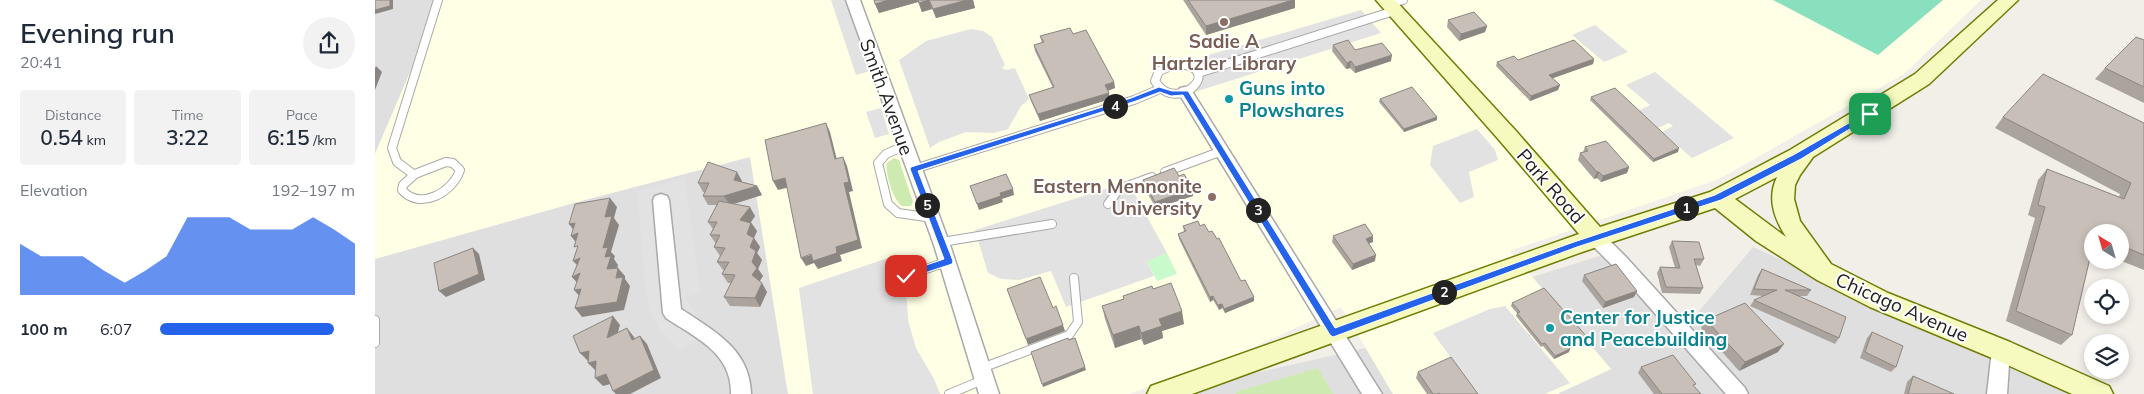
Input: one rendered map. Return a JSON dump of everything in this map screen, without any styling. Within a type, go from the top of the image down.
[{"type":"street","name":"Smith Avenue","points":[[853,0],[913,169],[949,261],[985,380]]},
{"type":"street","points":[[1160,394],[1595,238],[1718,198],[1810,149],[1870,114],[1922,79],[2009,0]]},
{"type":"street","name":"Park Road","points":[[1393,4],[1595,238],[1621,263],[1738,394]]},
{"type":"street","points":[[1185,92],[1372,394]]},
{"type":"street","points":[[1810,149],[1794,165],[1788,175],[1783,186],[1782,205],[1795,235],[1825,273]]},
{"type":"street","name":"Chicago Avenue","points":[[1718,198],[1764,235],[1825,273],[1879,300],[2001,350],[2100,394]]},
{"type":"street","points":[[661,200],[672,313],[714,339],[726,351],[739,372],[741,394]]},
{"type":"street","points":[[1997,394],[2001,350]]},
{"type":"lane","points":[[413,174],[397,162],[392,148],[438,0]]},
{"type":"lane","points":[[1198,72],[1228,65],[1393,4]]},
{"type":"lane","points":[[913,169],[1134,100],[1159,89],[1171,93],[1185,92],[1196,86],[1199,82],[1198,72],[1190,66],[1183,64],[1168,65],[1158,71],[1155,76],[1159,89]]},
{"type":"lane","points":[[905,146],[886,154],[877,163],[888,204],[898,213],[933,218]]},
{"type":"lane","points":[[1108,204],[1119,189],[1221,151]]},
{"type":"lane","points":[[438,163],[453,163],[459,170],[459,176],[450,187],[441,193],[422,199],[413,199],[403,192],[403,187],[413,174],[438,163]]},
{"type":"lane","points":[[942,242],[1052,224]]},
{"type":"lane","points":[[903,276],[949,261]]},
{"type":"lane","points":[[949,394],[985,380],[1069,335],[1078,322],[1074,278]]},
{"type":"lane","points":[[375,320],[375,343]]},
{"type":"shaded area","points":[[375,0],[441,0],[375,154]]},
{"type":"shaded area","name":"Eastern Mennonite University","points":[[441,0],[1981,0],[1904,74],[1719,179],[1510,251],[1611,369],[1557,394],[1393,394],[1341,307],[1224,361],[1129,394],[788,394],[750,157],[581,201],[375,259],[375,154]]},
{"type":"shaded area","points":[[831,0],[845,0],[870,71],[856,75]]},
{"type":"shaded area","points":[[1361,10],[1381,33],[1198,91],[1193,83],[1207,63],[1202,57]]},
{"type":"shaded area","points":[[1595,25],[1628,52],[1604,62],[1572,35]]},
{"type":"shaded area","points":[[971,29],[983,31],[992,37],[1005,65],[1002,68],[1006,70],[1015,68],[1029,99],[1021,106],[1008,129],[994,133],[966,132],[939,142],[930,148],[899,60],[926,41]]},
{"type":"shaded area","points":[[1655,72],[1734,138],[1692,158],[1662,132],[1673,126],[1669,123],[1658,128],[1638,111],[1650,105],[1626,85]]},
{"type":"shaded area","points":[[881,108],[889,134],[875,138],[866,112]]},
{"type":"shaded area","points":[[1477,129],[1495,150],[1498,160],[1469,172],[1474,197],[1460,203],[1430,165],[1433,146]]},
{"type":"shaded area","points":[[751,156],[788,394],[375,394],[375,259],[581,201]]},
{"type":"shaded area","points":[[685,178],[700,292],[685,298],[695,310],[695,343],[679,350],[658,327],[649,308],[645,285],[637,191]]},
{"type":"shaded area","points":[[1128,182],[1167,253],[1147,261],[1154,276],[1066,307],[1051,271],[1019,280],[1001,279],[988,273],[975,230]]},
{"type":"shaded area","points":[[1753,247],[2082,394],[1557,394],[1611,369],[1532,277],[1603,255],[1690,322]]},
{"type":"shaded area","points":[[897,255],[907,301],[908,320],[916,348],[934,379],[940,394],[813,394],[799,288]]},
{"type":"shaded area","points":[[1505,306],[1570,383],[1545,394],[1477,394],[1433,333],[1490,309]]},
{"type":"shaded area","points":[[1366,348],[1393,394],[1192,394],[1246,375]]},
{"type":"green space","points":[[1773,0],[1943,0],[1878,55]]},
{"type":"green space","points":[[894,158],[899,160],[913,202],[911,206],[902,206],[890,186],[887,163]]},
{"type":"green space","points":[[1167,253],[1177,274],[1157,281],[1147,261]]},
{"type":"green space","points":[[1318,368],[1333,394],[1236,394],[1235,392]]},
{"type":"building","points":[[375,0],[390,0],[390,6],[375,10]]},
{"type":"building","points":[[874,0],[889,0],[875,4]]},
{"type":"building","points":[[918,0],[929,0],[919,3]]},
{"type":"building","points":[[929,0],[967,0],[933,9]]},
{"type":"building","points":[[1188,0],[1293,0],[1206,26]]},
{"type":"building","points":[[1474,12],[1487,26],[1461,34],[1448,20]]},
{"type":"building","points":[[1070,28],[1073,34],[1086,30],[1114,82],[1105,85],[1109,93],[1038,114],[1029,95],[1054,87],[1034,45],[1044,42],[1040,36]]},
{"type":"building","points":[[2136,37],[2144,40],[2144,87],[2105,68]]},
{"type":"building","points":[[1348,40],[1355,50],[1382,43],[1392,55],[1355,67],[1351,61],[1347,63],[1333,45]]},
{"type":"building","points":[[1574,40],[1594,59],[1549,75],[1560,85],[1531,96],[1497,62],[1514,56],[1518,60]]},
{"type":"building","points":[[2043,74],[2144,123],[2144,255],[2129,249],[2129,224],[2084,224],[2084,269],[2087,269],[2072,335],[2016,311],[2045,207],[2038,205],[2047,169],[2124,199],[2131,183],[2003,117]]},
{"type":"building","points":[[1412,87],[1437,117],[1404,129],[1380,99]]},
{"type":"building","points":[[1615,88],[1679,148],[1654,159],[1591,97]]},
{"type":"building","points":[[826,123],[835,159],[843,157],[849,182],[844,183],[858,240],[836,247],[837,253],[813,261],[811,254],[801,258],[785,178],[773,181],[765,140]]},
{"type":"building","points":[[1606,141],[1629,167],[1603,176],[1580,153],[1588,151],[1585,147]]},
{"type":"building","points":[[708,162],[737,172],[734,180],[757,186],[724,196],[703,196],[709,183],[698,183]]},
{"type":"building","points":[[1174,168],[1179,176],[1184,174],[1193,189],[1155,202],[1143,180]]},
{"type":"building","points":[[1006,174],[1013,189],[1000,193],[1001,196],[977,204],[970,186]]},
{"type":"building","points":[[610,198],[605,217],[612,216],[603,248],[608,247],[605,257],[611,256],[607,269],[618,268],[616,278],[623,277],[617,302],[575,308],[581,289],[574,290],[580,273],[572,277],[580,258],[573,261],[578,246],[574,247],[578,233],[571,236],[575,223],[569,224],[575,204]]},
{"type":"building","points":[[719,201],[750,207],[740,220],[751,223],[747,234],[754,238],[750,247],[756,251],[752,262],[757,268],[752,275],[762,283],[755,298],[724,297],[735,275],[722,274],[729,262],[717,262],[725,248],[714,247],[720,235],[710,235],[717,222],[708,222]]},
{"type":"building","points":[[1198,221],[1200,226],[1204,224],[1209,232],[1212,231],[1217,239],[1219,238],[1241,281],[1245,280],[1254,297],[1224,309],[1222,304],[1218,305],[1213,296],[1210,297],[1178,234],[1186,231],[1183,226]]},
{"type":"building","points":[[1365,224],[1373,236],[1366,239],[1376,255],[1353,264],[1333,236]]},
{"type":"building","points":[[1672,241],[1699,242],[1704,259],[1694,259],[1703,288],[1666,287],[1660,267],[1680,268]]},
{"type":"building","points":[[473,248],[479,274],[439,291],[434,263]]},
{"type":"building","points":[[1616,264],[1637,291],[1605,302],[1584,275]]},
{"type":"building","points":[[1762,269],[1811,290],[1785,290],[1846,317],[1839,338],[1754,300],[1777,290],[1754,289]]},
{"type":"building","points":[[1040,277],[1053,308],[1056,306],[1063,325],[1026,339],[1007,289]]},
{"type":"building","points":[[1171,283],[1182,311],[1159,319],[1162,326],[1141,333],[1139,326],[1113,335],[1102,306],[1124,299],[1123,296],[1152,286],[1153,289]]},
{"type":"building","name":"Center for Justice and Peacebuilding","points":[[1544,288],[1587,337],[1568,346],[1570,349],[1555,356],[1545,343],[1542,344],[1517,313],[1520,312],[1512,303]]},
{"type":"building","points":[[1745,303],[1784,344],[1745,362],[1706,320]]},
{"type":"building","points":[[613,316],[607,338],[627,328],[632,340],[640,336],[654,370],[613,391],[606,374],[595,378],[596,361],[588,363],[589,351],[580,353],[573,336]]},
{"type":"building","points":[[1872,332],[1903,346],[1896,367],[1865,352]]},
{"type":"building","points":[[1068,338],[1069,340],[1075,338],[1085,367],[1042,384],[1031,352]]},
{"type":"building","points":[[1673,355],[1696,384],[1693,385],[1701,394],[1662,394],[1641,367]]},
{"type":"building","points":[[1451,357],[1478,394],[1433,394],[1418,372]]},
{"type":"building","points":[[1913,376],[1954,394],[1908,394]]},
{"type":"place","name":"Sadie A Hartzler Library","points":[[1224,22]]},
{"type":"place","name":"Guns into Plowshares","points":[[1229,99]]},
{"type":"place","name":"Eastern Mennonite University","points":[[1212,197]]},
{"type":"place","name":"Center for Justice and Peacebuilding","points":[[1550,328]]},
{"type":"route","points":[[906,276],[949,261],[913,169],[1134,100],[1159,89],[1179,94],[1185,92],[1333,333],[1574,245],[1718,198],[1798,156],[1870,114]]}]
